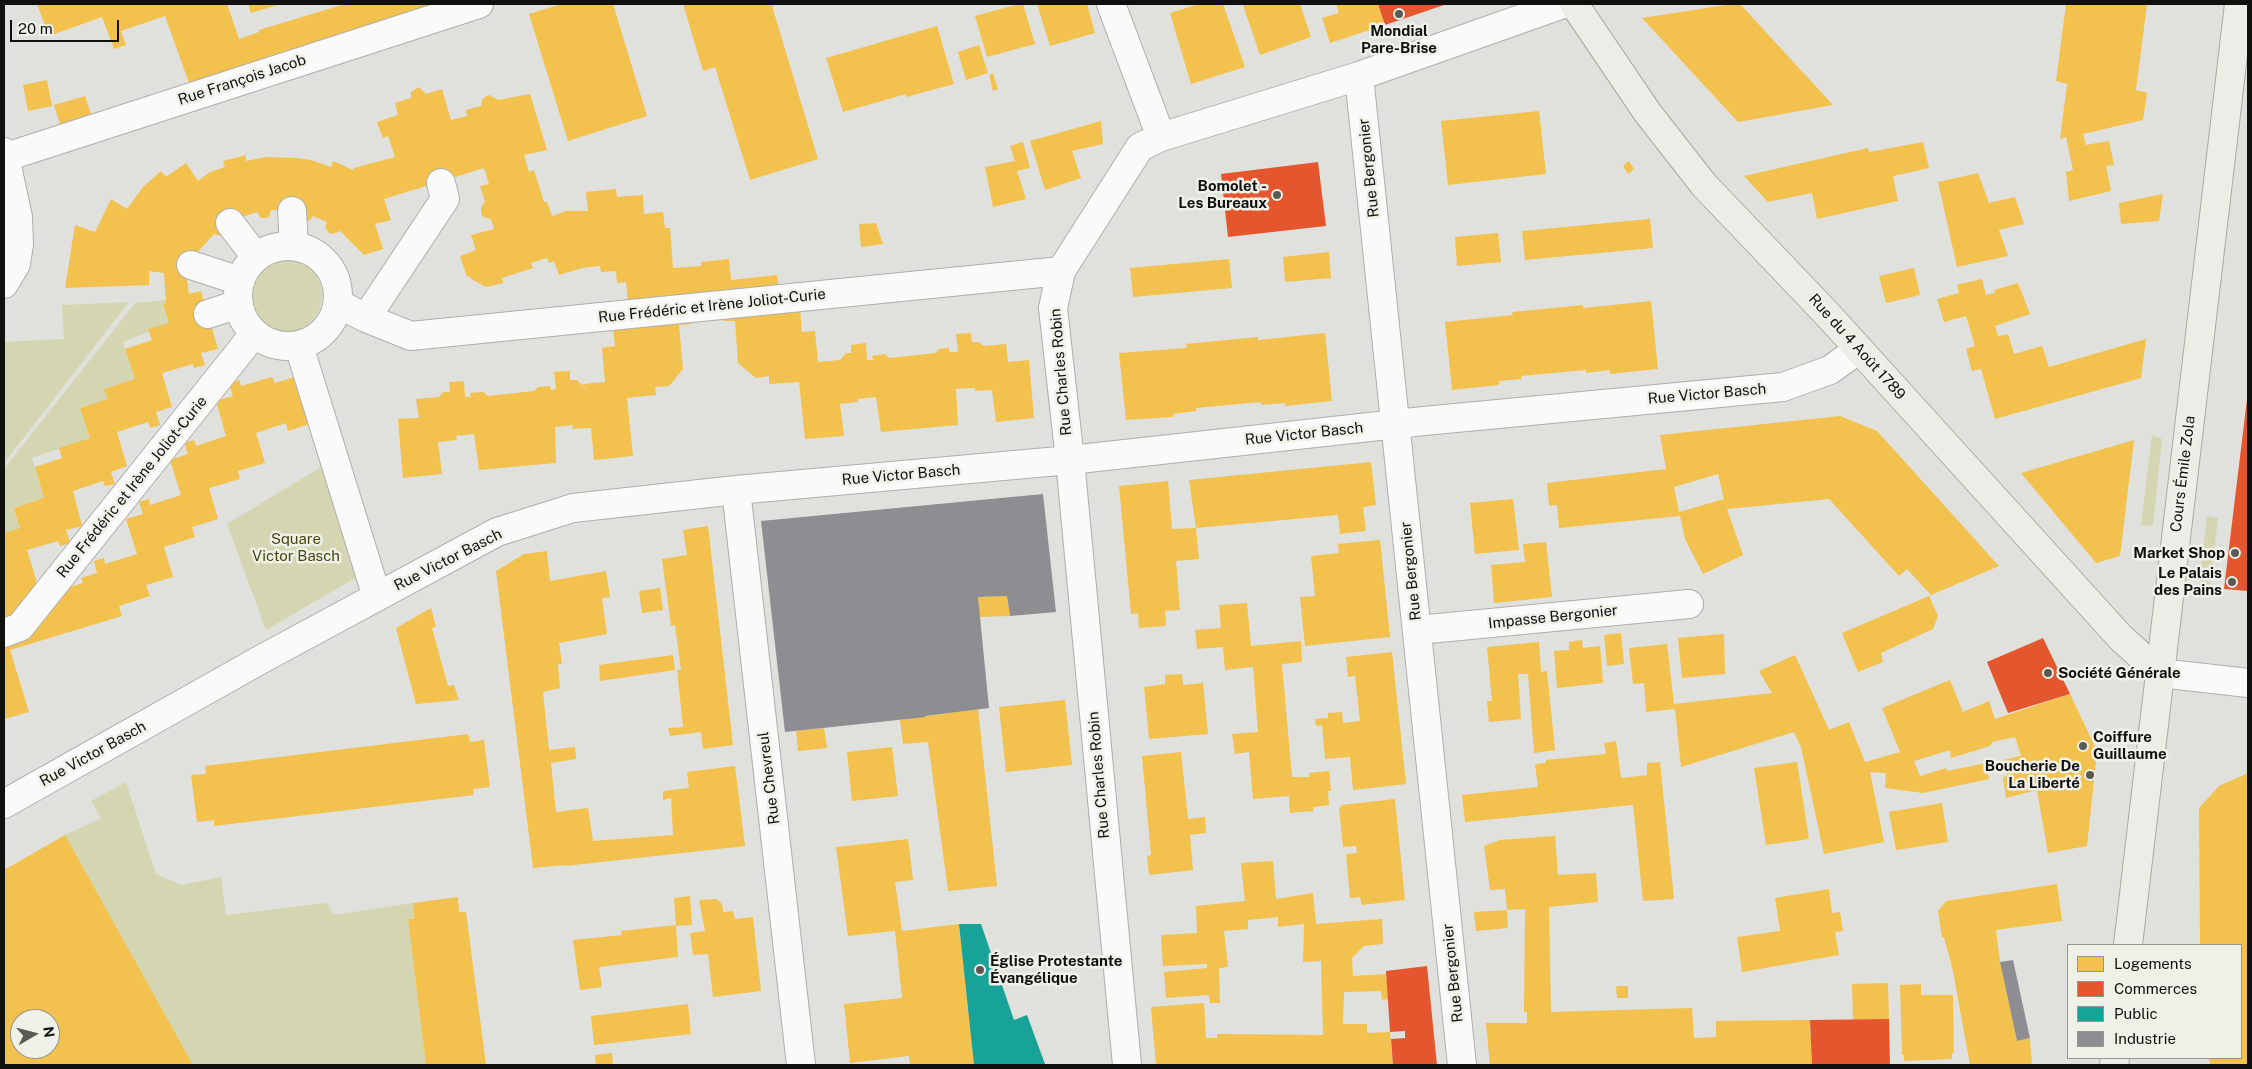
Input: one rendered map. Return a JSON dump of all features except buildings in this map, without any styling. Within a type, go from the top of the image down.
[{"type":"main road","name":"Rue du 4 Août 1789","points":[[1574,4],[1647,112],[1704,185],[1859,349],[2108,624],[2160,673]]},
{"type":"main road","name":"Cours Émile Zola","points":[[2128,944],[2239,4]]},
{"type":"street","name":"Rue François Jacob","points":[[5,154],[478,4]]},
{"type":"street","points":[[1111,4],[1161,138]]},
{"type":"street","name":"Rue Charles Robin","points":[[1127,1065],[1070,460],[1053,308],[1061,271],[1140,147],[1161,138],[1358,76],[1563,4]]},
{"type":"street","name":"Rue Bergonier","points":[[1358,76],[1418,630],[1462,1065]]},
{"type":"street","points":[[4,284],[16,264],[19,244],[18,217],[5,154]]},
{"type":"street","points":[[366,318],[445,199],[441,183]]},
{"type":"street","points":[[292,211],[294,246]]},
{"type":"street","points":[[230,223],[256,258]]},
{"type":"street","points":[[294,246],[313,252],[328,265],[338,283],[339,304],[332,323],[318,338],[299,346],[276,346],[254,334],[243,320],[240,292],[246,268],[256,258],[273,248],[294,246]]},
{"type":"street","points":[[191,265],[240,292]]},
{"type":"street","name":"Rue Frédéric et Irène Joliot-Curie","points":[[339,304],[366,318],[411,336],[1061,271]]},
{"type":"street","points":[[208,314],[240,292]]},
{"type":"street","name":"Rue Frédéric et Irène Joliot-Curie","points":[[4,633],[20,627],[254,334]]},
{"type":"street","points":[[299,346],[377,597]]},
{"type":"street","name":"Rue Victor Basch","points":[[4,804],[260,660],[496,532],[573,508],[736,490],[1070,460],[1396,424],[1783,386],[1830,370],[1859,349]]},
{"type":"street","name":"Rue Chevreul","points":[[736,490],[801,1065]]},
{"type":"street","name":"Impasse Bergonier","points":[[1418,630],[1689,604]]},
{"type":"street","points":[[2160,673],[2248,683]]},
{"type":"green space","points":[[284,257],[298,260],[311,268],[319,281],[322,295],[319,309],[311,322],[298,330],[284,333],[270,330],[257,322],[249,309],[246,295],[249,281],[257,268],[270,260]]},
{"type":"green space","points":[[166,300],[166,303],[163,304],[169,323],[123,342],[135,379],[104,389],[108,399],[80,408],[90,438],[32,458],[44,498],[14,508],[20,528],[4,533],[4,469],[135,303]]},
{"type":"green space","points":[[129,302],[4,463],[4,342],[64,339],[62,305]]},
{"type":"green space","points":[[2152,435],[2162,439],[2153,526],[2141,525]]},
{"type":"green space","name":"Square Victor Basch","points":[[328,463],[362,574],[266,630],[227,524]]},
{"type":"green space","points":[[2207,516],[2218,518],[2210,586],[2199,585]]},
{"type":"green space","points":[[126,782],[156,874],[181,885],[221,877],[226,915],[326,903],[334,915],[413,903],[414,919],[408,920],[426,1065],[193,1065],[65,835],[101,818],[91,801]]},
{"type":"place","name":"Mondial Pare-Brise","points":[[1399,14]]},
{"type":"place","name":"Bomolet - Les Bureaux","points":[[1277,195]]},
{"type":"place","name":"Market Shop","points":[[2235,553]]},
{"type":"place","name":"Le Palais des Pains","points":[[2232,582]]},
{"type":"place","name":"Société Générale","points":[[2048,673]]},
{"type":"place","name":"Coiffure Guillaume","points":[[2083,746]]},
{"type":"place","name":"Boucherie De La Liberté","points":[[2090,775]]},
{"type":"place","name":"Église Protestante Évangélique","points":[[980,970]]}]
